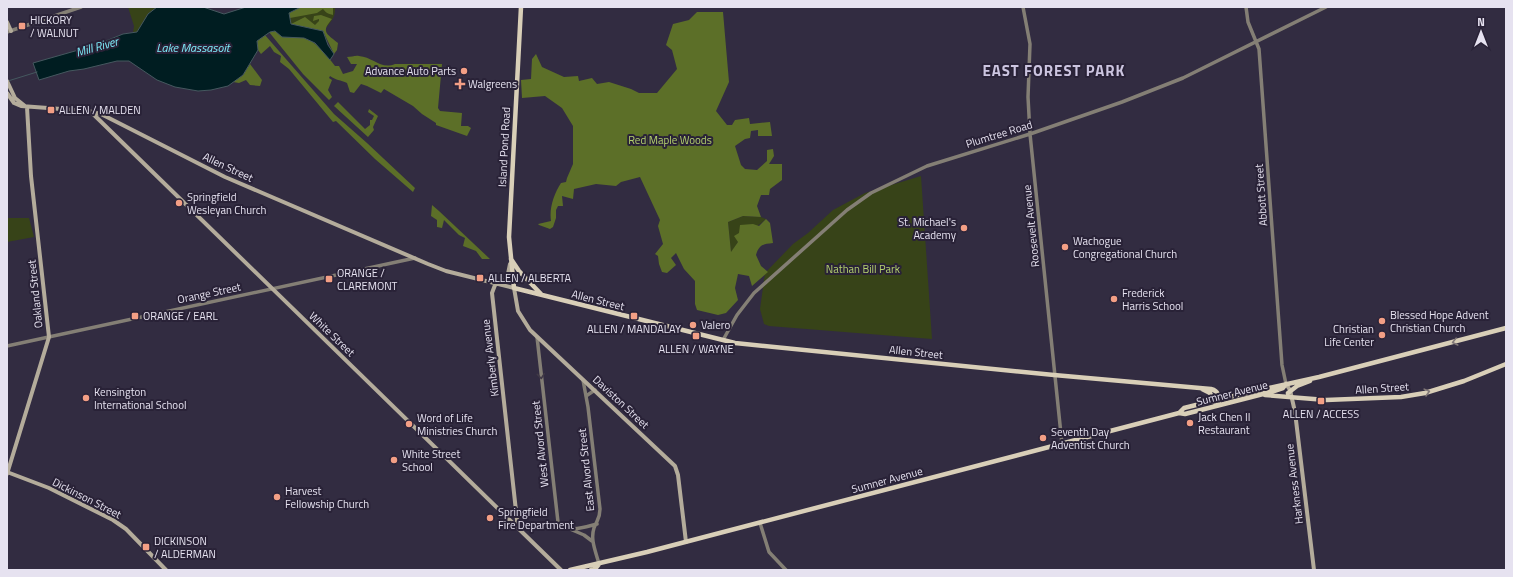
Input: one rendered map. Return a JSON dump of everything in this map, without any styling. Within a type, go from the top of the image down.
[{"type":"main road","name":"Island Pond Road","points":[[514,288],[509,233],[520,7]]},
{"type":"main road","points":[[7,22],[9,31]]},
{"type":"main road","points":[[8,83],[16,99],[27,107]]},
{"type":"main road","name":"Allen Street","points":[[7,93],[18,106],[90,111],[109,117],[226,177],[446,271],[497,284],[738,344],[1213,389],[1218,393],[1220,399]]},
{"type":"main road","name":"Oakland Street","points":[[7,472],[49,337],[31,176],[27,107]]},
{"type":"main road","name":"White Street","points":[[90,111],[560,570]]},
{"type":"main road","points":[[497,284],[508,278],[510,257]]},
{"type":"main road","points":[[510,257],[519,271],[536,290],[543,295]]},
{"type":"main road","name":"Kimberly Avenue","points":[[497,284],[493,287],[492,293],[517,527]]},
{"type":"main road","name":"Daviston Street","points":[[514,288],[519,314],[527,326],[670,460],[675,467],[678,475],[686,542]]},
{"type":"main road","name":"Sumner Avenue","points":[[1179,413],[1184,408],[1319,377],[1506,328]]},
{"type":"main road","name":"Allen Street","points":[[1254,396],[1290,393],[1332,400],[1401,397],[1464,381],[1506,364]]},
{"type":"main road","name":"Sumner Avenue","points":[[1290,393],[1319,377]]},
{"type":"main road","points":[[1286,384],[1290,393]]},
{"type":"main road","name":"Sumner Avenue","points":[[570,570],[760,523],[1179,413],[1185,414],[1282,389],[1286,384]]},
{"type":"main road","points":[[1199,388],[1209,392],[1212,401],[1218,405],[1220,399]]},
{"type":"main road","name":"Harkness Avenue","points":[[1290,393],[1295,412],[1314,570]]},
{"type":"main road","name":"Dickinson Street","points":[[7,472],[55,491],[113,520],[126,529],[166,570]]},
{"type":"main road","name":"Sumner Avenue","points":[[591,570],[595,569],[599,564]]},
{"type":"street","points":[[9,31],[81,7]]},
{"type":"street","name":"Roosevelt Avenue","points":[[1023,7],[1030,44],[1028,97],[1030,134],[1062,444]]},
{"type":"street","name":"Abbott Street","points":[[1246,7],[1248,22],[1259,49],[1282,365],[1286,384]]},
{"type":"street","name":"Plumtree Road","points":[[722,340],[737,315],[754,293],[818,235],[862,199],[897,180],[928,166],[1030,134],[1122,102],[1183,78],[1326,7]]},
{"type":"street","name":"Orange Street","points":[[7,346],[415,258]]},
{"type":"street","name":"West Alvord Street","points":[[537,337],[558,520],[563,528],[570,529],[592,540]]},
{"type":"street","points":[[539,350],[542,347],[548,346]]},
{"type":"street","name":"East Alvord Street","points":[[583,379],[600,510],[599,520],[596,524],[592,540]]},
{"type":"street","points":[[586,396],[595,390]]},
{"type":"street","points":[[760,523],[768,551],[786,570]]},
{"type":"street","points":[[570,529],[596,524]]},
{"type":"street","points":[[592,540],[599,564]]},
{"type":"green space","points":[[128,7],[157,7],[148,14],[137,32],[133,33],[134,26]]},
{"type":"green space","points":[[301,7],[335,7],[335,14],[323,31],[291,24],[289,13]]},
{"type":"green space","points":[[301,7],[333,7],[333,15],[323,9],[317,13],[290,18],[289,13]]},
{"type":"green space","name":"Red Maple Woods","points":[[697,12],[723,12],[729,82],[716,111],[727,125],[732,125],[735,120],[749,118],[750,124],[770,122],[772,136],[758,136],[758,130],[751,131],[750,138],[745,139],[735,146],[741,165],[745,169],[757,170],[767,161],[767,150],[773,149],[774,156],[769,164],[782,164],[782,180],[770,189],[769,195],[761,195],[757,206],[761,217],[743,216],[728,222],[731,252],[738,242],[734,236],[739,233],[740,225],[753,224],[759,226],[766,219],[770,223],[773,243],[762,246],[756,255],[761,266],[768,272],[752,286],[749,276],[738,274],[735,288],[738,300],[726,313],[718,315],[697,310],[695,304],[695,281],[684,269],[676,253],[671,258],[676,265],[667,273],[662,272],[658,256],[655,254],[663,244],[658,226],[660,220],[640,177],[621,182],[616,186],[596,184],[574,189],[573,199],[562,196],[563,206],[558,206],[556,210],[556,218],[553,227],[550,229],[538,224],[551,221],[551,206],[554,196],[561,183],[566,182],[573,164],[573,126],[562,108],[545,96],[522,98],[521,80],[531,79],[532,59],[536,54],[542,67],[564,77],[578,76],[579,81],[592,78],[597,84],[609,82],[639,93],[657,93],[677,69],[672,50],[666,45],[673,24],[689,20]]},
{"type":"green space","points":[[321,15],[332,19],[326,32],[338,43],[337,50],[334,54],[323,31],[291,24],[305,17],[315,25],[319,19],[313,21],[314,16]]},
{"type":"green space","points":[[275,31],[286,36],[305,38],[314,43],[335,66],[339,66],[343,74],[353,71],[357,64],[351,64],[347,57],[355,56],[364,57],[385,65],[442,64],[438,108],[440,111],[462,113],[461,126],[468,126],[471,128],[467,136],[436,125],[436,123],[413,106],[384,89],[381,93],[361,84],[354,93],[350,92],[347,83],[330,76],[329,78],[332,80],[328,90],[332,97],[329,100],[303,74],[269,32]]},
{"type":"green space","points":[[265,35],[334,114],[415,188],[413,192],[375,159],[336,121],[333,122],[289,69],[280,62],[281,56],[274,52],[270,46],[261,54],[258,50],[257,41]]},
{"type":"green space","points":[[250,64],[262,80],[260,86],[250,85],[246,80],[239,83],[233,82],[243,75]]},
{"type":"green space","points":[[338,102],[365,129],[370,125],[370,120],[372,120],[374,116],[368,112],[369,109],[378,116],[373,127],[374,130],[368,137],[334,106]]},
{"type":"green space","name":"Nathan Bill Park","points":[[921,176],[932,339],[769,326],[764,324],[760,309],[765,273],[793,244],[808,233],[833,210],[865,193]]},
{"type":"green space","points":[[432,205],[490,259],[482,259],[476,251],[463,246],[465,238],[459,235],[444,220],[442,228],[437,227],[437,220],[431,216]]},
{"type":"green space","points":[[743,216],[761,217],[766,219],[738,242],[731,253],[728,222]]},
{"type":"green space","points":[[7,218],[29,218],[34,237],[7,242]]},
{"type":"water","name":"Lake Massasoit","points":[[157,7],[203,7],[224,14],[246,7],[301,7],[289,13],[291,24],[323,31],[328,45],[334,54],[330,60],[315,43],[304,38],[282,37],[275,31],[270,32],[257,41],[258,50],[243,75],[228,86],[211,90],[198,91],[175,87],[157,80],[129,61],[117,61],[69,71],[39,80],[33,63],[96,45],[123,34],[137,32],[148,14]]},
{"type":"waterway","name":"Mill River","points":[[8,81],[37,72]]},
{"type":"place","name":"HICKORY / WALNUT","points":[[22,26]]},
{"type":"place","name":"Advance Auto Parts","points":[[464,71]]},
{"type":"place","name":"Walgreens","points":[[460,84]]},
{"type":"place","name":"ALLEN / MALDEN","points":[[51,110]]},
{"type":"place","name":"Springfield Wesleyan Church","points":[[179,203]]},
{"type":"place","name":"St. Michael's Academy","points":[[964,228]]},
{"type":"place","name":"Wachogue Congregational Church","points":[[1065,247]]},
{"type":"place","name":"ALLEN / ALBERTA","points":[[480,278]]},
{"type":"place","name":"ORANGE / CLAREMONT","points":[[329,279]]},
{"type":"place","name":"Frederick Harris School","points":[[1114,299]]},
{"type":"place","name":"ORANGE / EARL","points":[[135,316]]},
{"type":"place","name":"ALLEN / MANDALAY","points":[[634,316]]},
{"type":"place","name":"Blessed Hope Advent Christian Church","points":[[1382,321]]},
{"type":"place","name":"Valero","points":[[693,325]]},
{"type":"place","name":"Christian Life Center","points":[[1382,335]]},
{"type":"place","name":"ALLEN / WAYNE","points":[[696,336]]},
{"type":"place","name":"Kensington International School","points":[[86,398]]},
{"type":"place","name":"ALLEN / ACCESS","points":[[1321,401]]},
{"type":"place","name":"Jack Chen II Restaurant","points":[[1190,423]]},
{"type":"place","name":"Word of Life Ministries Church","points":[[409,424]]},
{"type":"place","name":"Seventh Day Adventist Church","points":[[1043,438]]},
{"type":"place","name":"White Street School","points":[[394,460]]},
{"type":"place","name":"Harvest Fellowship Church","points":[[277,497]]},
{"type":"place","name":"Springfield Fire Department","points":[[490,518]]},
{"type":"place","name":"DICKINSON / ALDERMAN","points":[[146,547]]},
{"type":"district","name":"EAST FOREST PARK","points":[[1054,71]]}]
